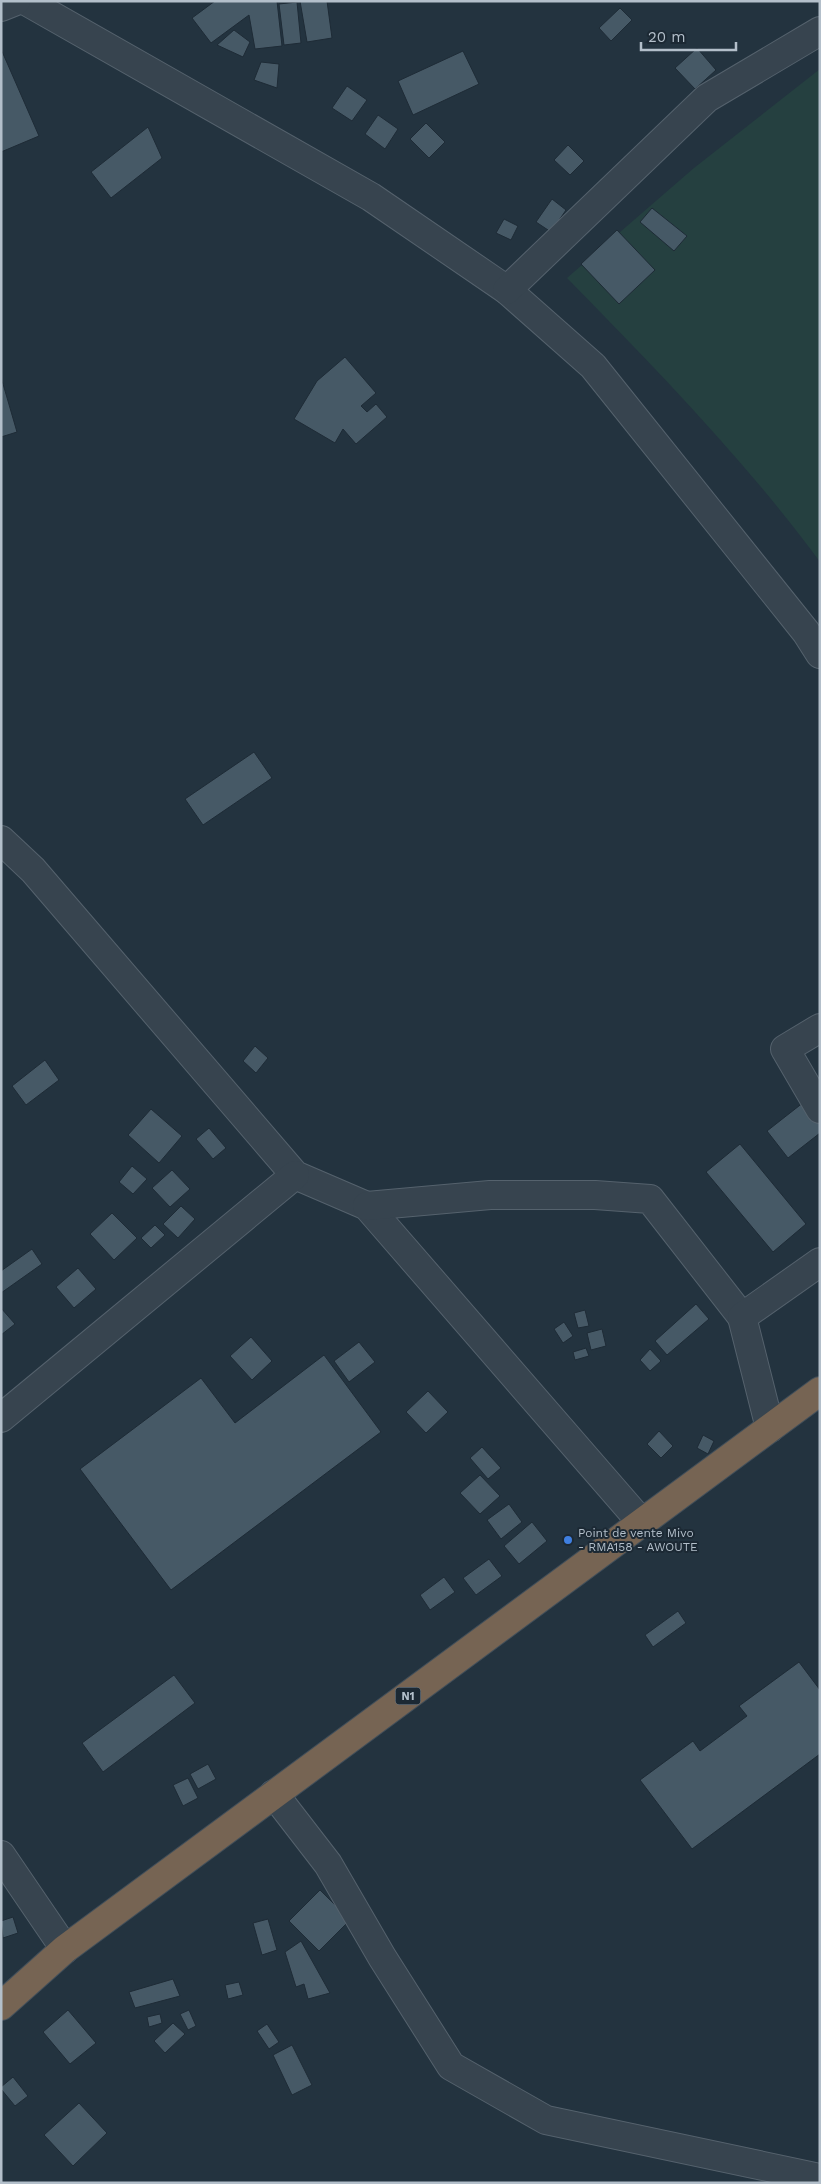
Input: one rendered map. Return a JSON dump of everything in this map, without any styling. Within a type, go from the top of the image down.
[{"type":"highway","name":"N1","points":[[1,2006],[65,1949],[820,1391]]},
{"type":"street","points":[[1,6],[16,1]]},
{"type":"street","points":[[26,1],[371,197],[507,290],[593,366],[806,632],[820,654]]},
{"type":"street","points":[[507,290],[707,98],[820,31]]},
{"type":"street","points":[[1,840],[34,870],[295,1175],[367,1206],[642,1523]]},
{"type":"street","points":[[820,1028],[785,1049],[820,1109]]},
{"type":"street","points":[[1,1418],[295,1175]]},
{"type":"street","points":[[367,1206],[490,1194],[594,1195],[650,1200],[742,1317],[770,1428]]},
{"type":"street","points":[[742,1317],[820,1262]]},
{"type":"street","points":[[274,1794],[328,1864],[382,1956],[451,2066],[546,2120],[820,2178]]},
{"type":"street","points":[[1,1855],[65,1949]]},
{"type":"green space","points":[[820,69],[820,562],[730,451],[567,278],[694,168]]},
{"type":"building","points":[[215,1],[277,1],[282,46],[255,49],[249,15],[211,43],[192,18]]},
{"type":"building","points":[[300,1],[327,1],[332,38],[307,42]]},
{"type":"building","points":[[297,2],[301,43],[284,45],[279,4]]},
{"type":"building","points":[[620,8],[632,20],[611,41],[599,28]]},
{"type":"building","points":[[234,30],[250,42],[243,57],[217,45]]},
{"type":"building","points":[[697,48],[716,70],[695,89],[675,68]]},
{"type":"building","points":[[1,49],[39,136],[1,152]]},
{"type":"building","points":[[463,51],[479,84],[413,115],[398,81]]},
{"type":"building","points":[[261,62],[279,64],[277,88],[254,80]]},
{"type":"building","points":[[347,86],[367,100],[352,121],[332,108]]},
{"type":"building","points":[[378,115],[398,129],[385,149],[365,134]]},
{"type":"building","points":[[426,123],[445,142],[429,158],[410,139]]},
{"type":"building","points":[[148,127],[162,158],[111,198],[91,172]]},
{"type":"building","points":[[568,145],[584,161],[570,175],[554,160]]},
{"type":"building","points":[[552,199],[566,210],[551,232],[536,222]]},
{"type":"building","points":[[652,208],[687,236],[674,251],[640,222]]},
{"type":"building","points":[[504,219],[518,226],[511,240],[496,233]]},
{"type":"building","points":[[617,230],[655,270],[619,304],[581,264]]},
{"type":"building","points":[[345,357],[376,393],[361,406],[367,412],[376,404],[387,417],[356,444],[343,429],[335,443],[294,419],[317,381]]},
{"type":"building","points":[[1,377],[17,432],[1,437]]},
{"type":"building","points":[[254,752],[272,778],[203,825],[185,799]]},
{"type":"building","points":[[255,1046],[268,1058],[256,1073],[243,1061]]},
{"type":"building","points":[[45,1060],[59,1080],[26,1105],[12,1086]]},
{"type":"building","points":[[804,1102],[820,1122],[820,1133],[788,1158],[767,1131]]},
{"type":"building","points":[[151,1109],[182,1136],[159,1163],[128,1135]]},
{"type":"building","points":[[209,1128],[226,1148],[213,1159],[196,1139]]},
{"type":"building","points":[[740,1144],[806,1224],[773,1252],[706,1172]]},
{"type":"building","points":[[132,1166],[147,1179],[133,1194],[119,1182]]},
{"type":"building","points":[[172,1170],[190,1189],[170,1207],[152,1188]]},
{"type":"building","points":[[181,1206],[195,1219],[178,1238],[163,1224]]},
{"type":"building","points":[[112,1213],[137,1238],[114,1260],[90,1234]]},
{"type":"building","points":[[155,1225],[165,1235],[151,1248],[141,1238]]},
{"type":"building","points":[[32,1249],[42,1264],[1,1293],[1,1271]]},
{"type":"building","points":[[78,1268],[96,1289],[74,1308],[56,1287]]},
{"type":"building","points":[[696,1304],[709,1319],[667,1355],[655,1341]]},
{"type":"building","points":[[1,1308],[15,1324],[1,1335]]},
{"type":"building","points":[[585,1310],[589,1326],[578,1328],[574,1313]]},
{"type":"building","points":[[564,1322],[573,1336],[563,1343],[554,1329]]},
{"type":"building","points":[[602,1329],[606,1346],[591,1350],[587,1333]]},
{"type":"building","points":[[251,1337],[272,1361],[252,1380],[230,1356]]},
{"type":"building","points":[[359,1342],[375,1362],[349,1382],[334,1361]]},
{"type":"building","points":[[586,1348],[589,1356],[575,1360],[573,1352]]},
{"type":"building","points":[[650,1349],[661,1361],[650,1371],[640,1360]]},
{"type":"building","points":[[324,1355],[381,1432],[171,1590],[80,1469],[201,1378],[235,1423]]},
{"type":"building","points":[[428,1391],[448,1412],[426,1433],[406,1412]]},
{"type":"building","points":[[659,1431],[673,1446],[661,1458],[647,1444]]},
{"type":"building","points":[[703,1435],[714,1441],[708,1454],[697,1448]]},
{"type":"building","points":[[482,1447],[501,1468],[488,1479],[470,1458]]},
{"type":"building","points":[[480,1475],[500,1496],[480,1514],[460,1493]]},
{"type":"building","points":[[509,1504],[522,1522],[501,1539],[487,1520]]},
{"type":"building","points":[[532,1522],[547,1541],[519,1564],[504,1546]]},
{"type":"building","points":[[489,1559],[502,1576],[476,1595],[463,1578]]},
{"type":"building","points":[[444,1577],[455,1592],[430,1610],[420,1595]]},
{"type":"building","points":[[678,1611],[686,1623],[653,1647],[645,1635]]},
{"type":"building","points":[[799,1662],[820,1690],[820,1754],[692,1849],[640,1780],[693,1741],[700,1751],[747,1716],[739,1706]]},
{"type":"building","points":[[174,1675],[195,1703],[103,1772],[82,1743]]},
{"type":"building","points":[[208,1764],[216,1779],[198,1789],[190,1774]]},
{"type":"building","points":[[188,1778],[198,1798],[183,1806],[173,1785]]},
{"type":"building","points":[[320,1890],[350,1920],[319,1951],[289,1921]]},
{"type":"building","points":[[13,1917],[18,1933],[3,1938],[1,1921]]},
{"type":"building","points":[[268,1919],[277,1950],[262,1955],[253,1923]]},
{"type":"building","points":[[301,1941],[330,1993],[308,1999],[304,1984],[296,1987],[285,1952]]},
{"type":"building","points":[[173,1979],[180,1996],[135,2008],[129,1992]]},
{"type":"building","points":[[239,1982],[243,1995],[228,1999],[225,1985]]},
{"type":"building","points":[[68,2010],[96,2043],[70,2064],[43,2032]]},
{"type":"building","points":[[189,2010],[196,2026],[188,2030],[180,2014]]},
{"type":"building","points":[[160,2014],[162,2023],[149,2027],[147,2017]]},
{"type":"building","points":[[173,2023],[185,2034],[165,2053],[154,2041]]},
{"type":"building","points":[[267,2024],[279,2042],[269,2049],[257,2031]]},
{"type":"building","points":[[292,2045],[312,2085],[292,2095],[273,2055]]},
{"type":"building","points":[[13,2077],[28,2096],[15,2106],[1,2089]]},
{"type":"building","points":[[79,2103],[107,2133],[73,2166],[44,2135]]},
{"type":"place","name":"Point de vente Mivo - RMA158 - AWOUTE","points":[[568,1540]]}]
